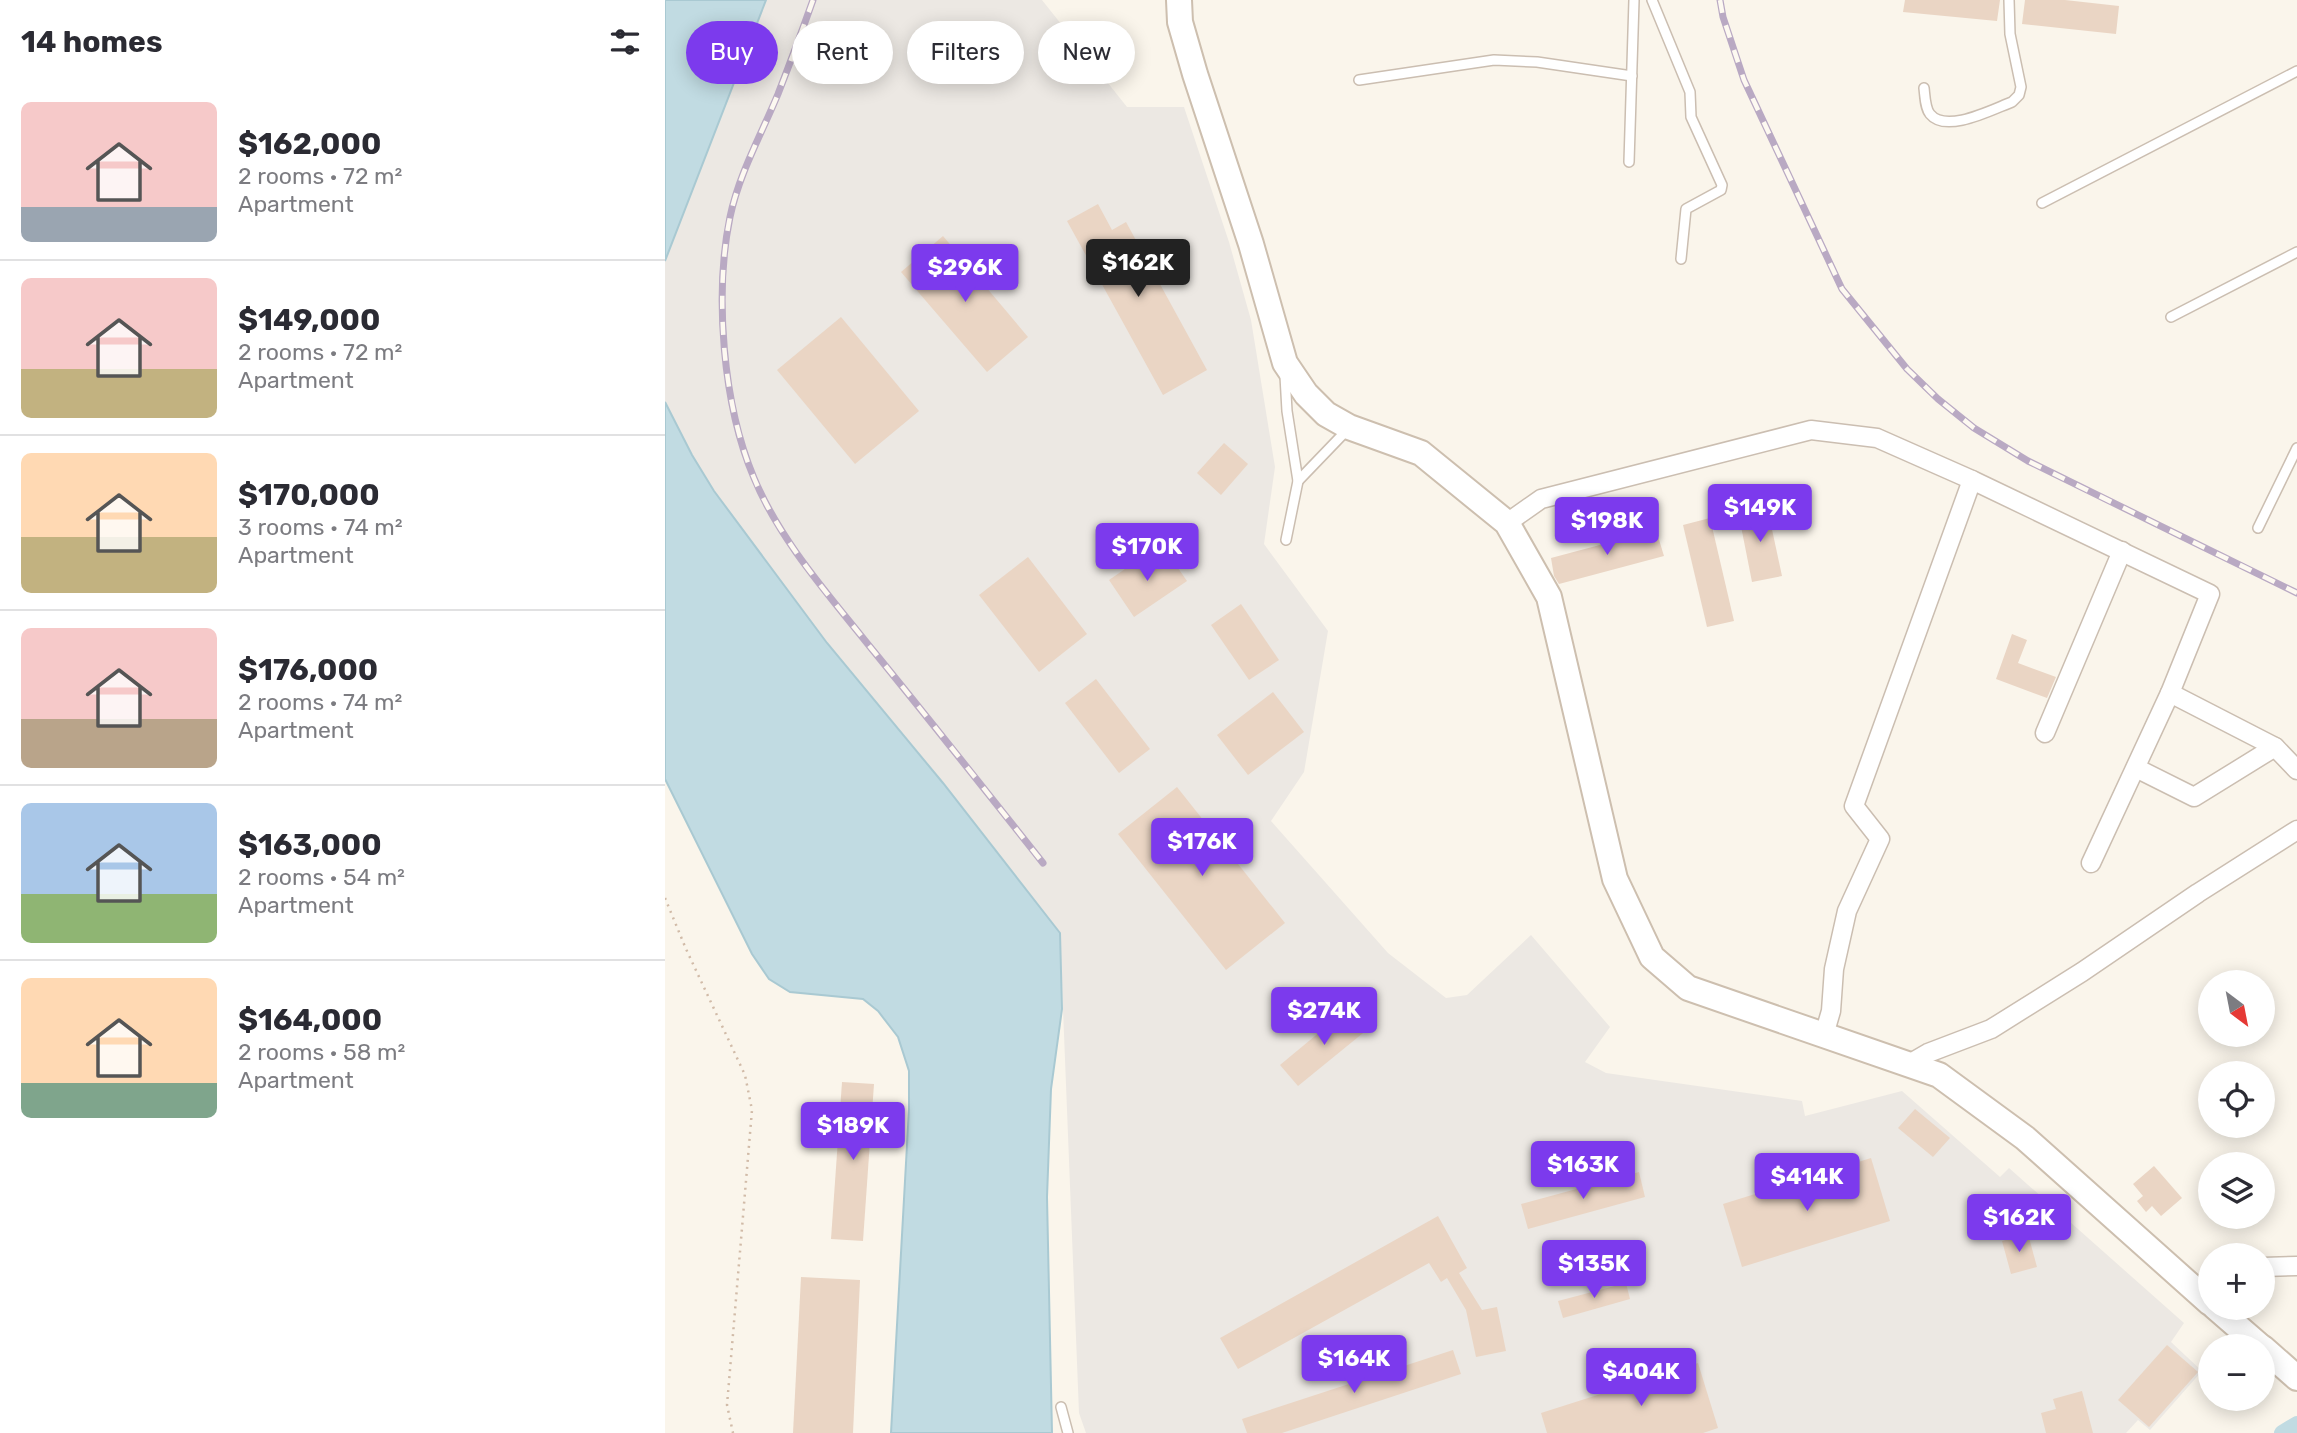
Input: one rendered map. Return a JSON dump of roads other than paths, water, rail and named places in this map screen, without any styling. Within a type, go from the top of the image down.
[{"type":"street","points":[[1179,0],[1180,22],[1195,74],[1251,244],[1285,363],[1306,394],[1326,414],[1349,427],[1421,453],[1507,523],[1549,597],[1615,879],[1652,957],[1688,988],[1939,1076],[2025,1138],[2198,1290]]},
{"type":"street","points":[[1507,523],[1541,499],[1811,430],[1877,438],[1972,480],[2210,594],[2170,693],[2091,863]]},
{"type":"street","points":[[1825,1035],[1831,1011],[1834,969],[1847,911],[1880,839],[1854,806],[1972,480]]},
{"type":"street","points":[[2045,733],[2122,551]]},
{"type":"street","points":[[2170,693],[2275,747],[2297,770]]},
{"type":"street","points":[[2136,768],[2194,797],[2275,747]]},
{"type":"street","points":[[1909,1064],[1928,1053],[1991,1028],[2082,972],[2297,830]]},
{"type":"street","points":[[2275,1267],[2297,1266]]},
{"type":"street","points":[[2231,1320],[2247,1334]]},
{"type":"street","points":[[2275,1359],[2294,1376]]},
{"type":"lane","points":[[1629,162],[1634,0]]},
{"type":"lane","points":[[1652,0],[1690,92],[1691,117],[1722,185],[1721,190],[1686,209],[1681,259]]},
{"type":"lane","points":[[1924,88],[1928,112],[1938,121],[1955,122],[2013,102],[2021,87],[2010,34],[2009,0]]},
{"type":"lane","points":[[1359,80],[1494,60],[1537,62],[1632,76]]},
{"type":"lane","points":[[2042,203],[2297,71]]},
{"type":"lane","points":[[2171,317],[2297,252]]},
{"type":"lane","points":[[1285,363],[1286,411],[1298,481],[1286,540]]},
{"type":"lane","points":[[1298,481],[1349,427]]},
{"type":"lane","points":[[2258,528],[2297,448]]},
{"type":"lane","points":[[1061,1407],[1068,1433]]},
{"type":"water","points":[[665,0],[766,0],[758,21],[686,21],[686,84],[733,84],[665,261]]},
{"type":"water","points":[[665,402],[714,491],[827,643],[943,783],[1060,933],[1062,1009],[1051,1089],[1047,1197],[1052,1433],[891,1433],[909,1071],[898,1037],[878,1011],[863,999],[790,992],[769,979],[752,954],[665,779]]},
{"type":"waterway","points":[[2282,1433],[2297,1424]]},
{"type":"railway","points":[[813,0],[778,94],[745,170],[734,201],[725,248],[722,315],[724,349],[743,449],[765,501],[791,546],[1043,863]]},
{"type":"railway","points":[[1720,0],[1744,80],[1842,289],[1907,369],[1974,428],[2028,461],[2297,593]]}]
